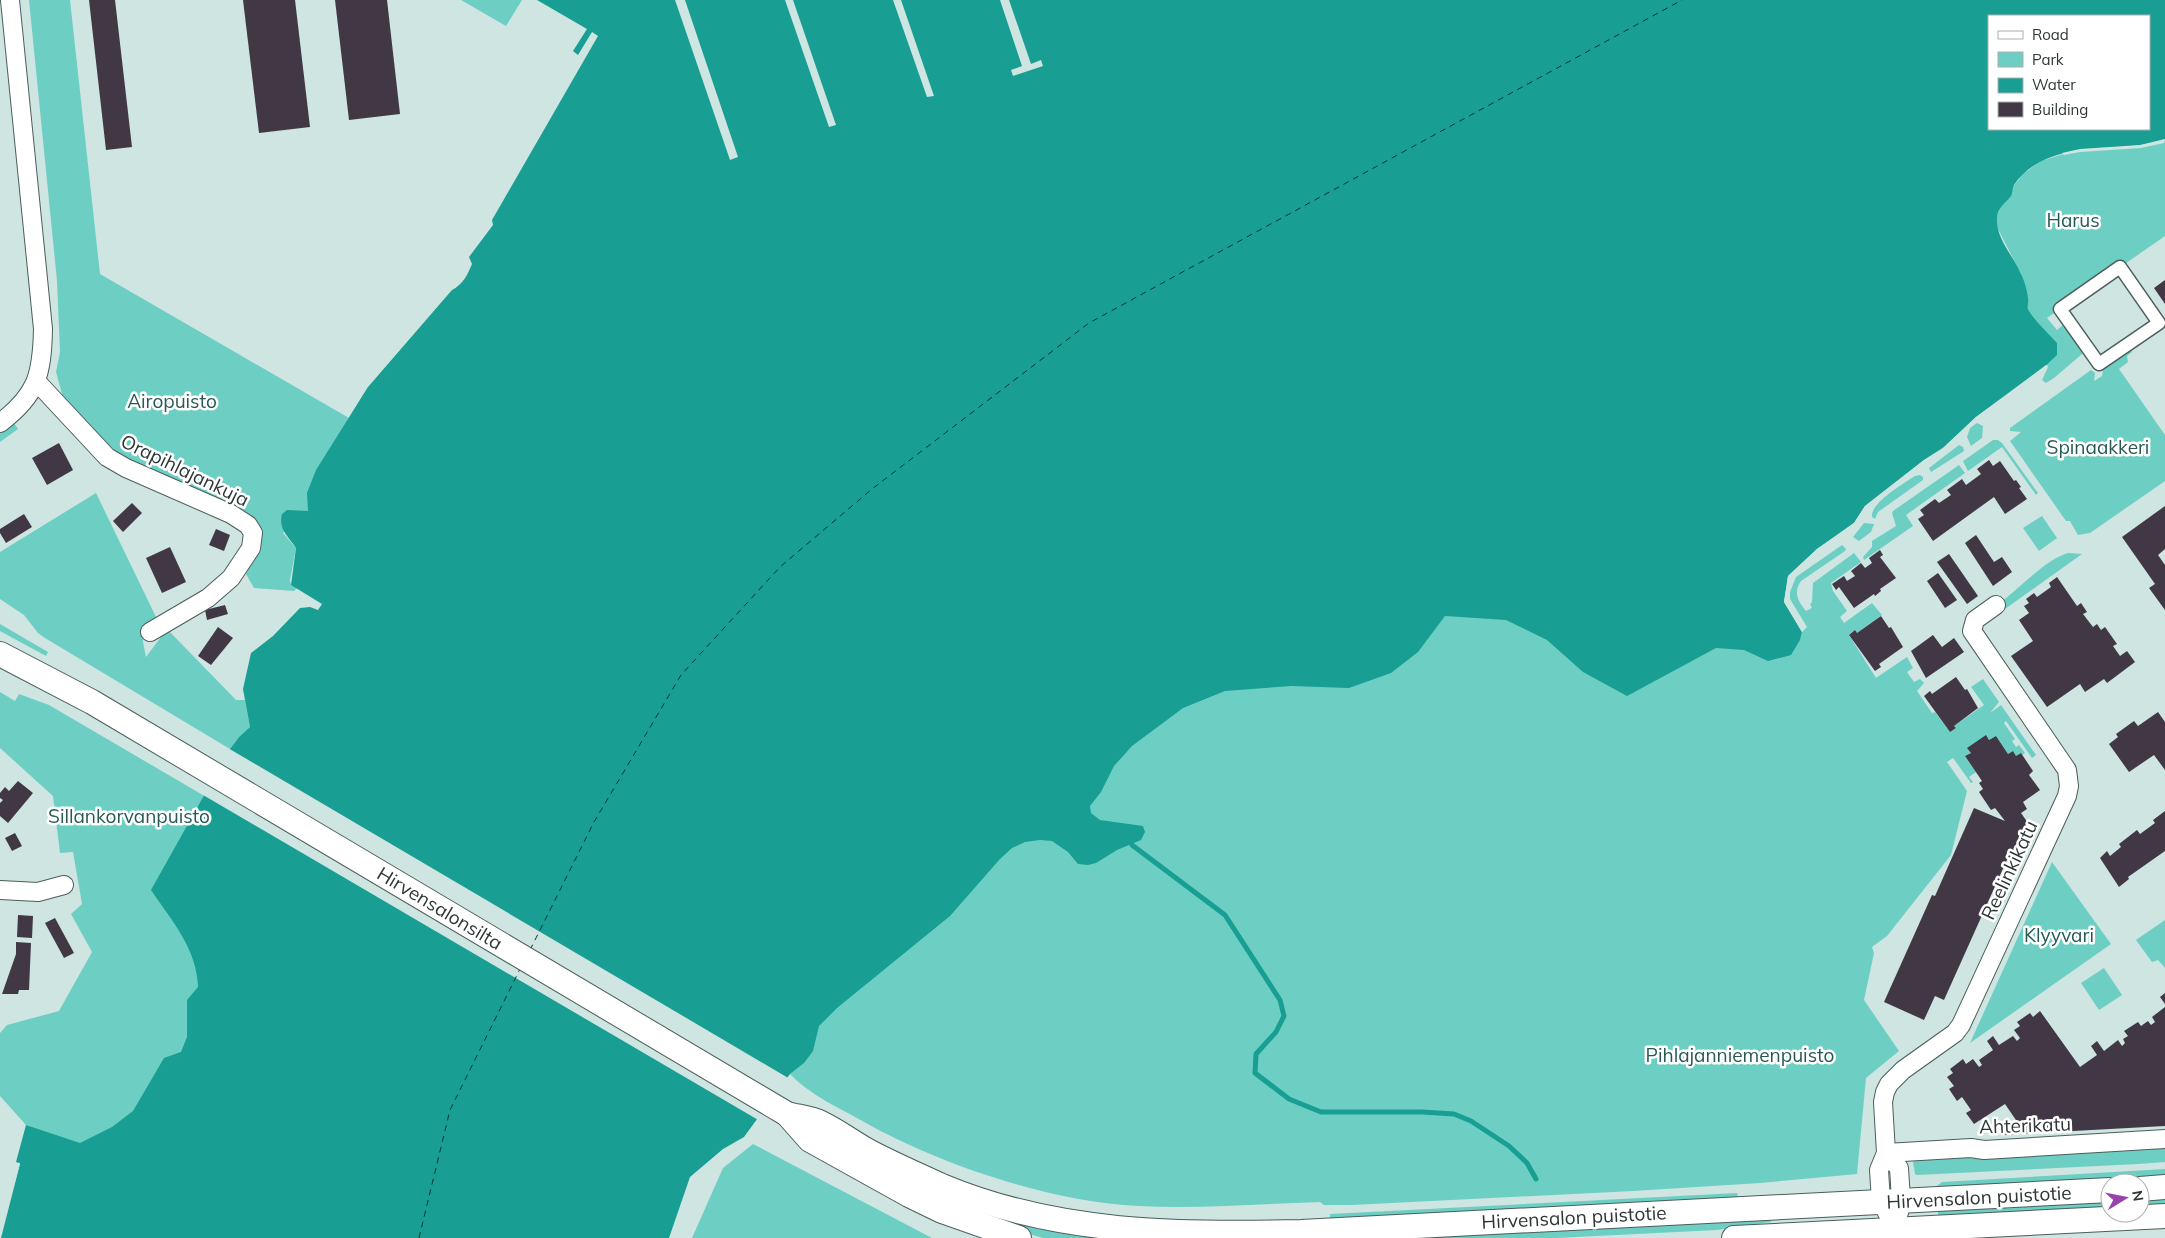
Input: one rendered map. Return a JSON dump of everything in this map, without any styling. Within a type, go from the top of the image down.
[{"type":"main road","name":"Hirvensalonsilta","points":[[0,654],[92,702],[788,1114]]},
{"type":"main road","name":"Hirvensalon puistotie","points":[[788,1114],[820,1122],[868,1151],[943,1186],[984,1201],[1022,1212],[1081,1225],[1146,1231],[1215,1234],[1301,1232],[2100,1191]]},
{"type":"main road","points":[[788,1114],[810,1140],[909,1195],[942,1211],[1019,1238]]},
{"type":"main road","points":[[2150,1188],[2165,1187]]},
{"type":"main road","name":"Hirvensalon puistotie","points":[[1734,1238],[2165,1216]]},
{"type":"street","points":[[0,424],[20,407],[37,382],[43,351],[43,329],[10,0]]},
{"type":"street","points":[[2120,267],[2158,323],[2099,364],[2060,309],[2120,267]]},
{"type":"street","name":"Orapihlajankuja","points":[[37,382],[107,457],[126,468],[231,514],[248,526],[253,533],[251,548],[231,578],[208,598],[150,632]]},
{"type":"street","name":"Reelinkikatu","points":[[1886,1153],[1883,1102],[1885,1092],[1895,1078],[1954,1033],[1961,1025],[2059,814],[2069,786],[2067,770],[1972,630],[1975,620],[1996,605]]},
{"type":"street","points":[[0,890],[38,892],[64,886]]},
{"type":"street","name":"Ahterikatu","points":[[1886,1153],[1971,1148],[1984,1150],[2165,1140]]},
{"type":"street","points":[[1886,1153],[1899,1168],[1891,1201],[1896,1230]]},
{"type":"green space","name":"Airopuisto","points":[[29,0],[70,0],[100,274],[349,418],[368,387],[353,473],[283,533],[296,548],[290,580],[291,585],[297,588],[294,591],[254,588],[246,574],[247,566],[259,540],[259,525],[241,512],[118,457],[61,400],[62,394],[56,372],[60,352],[57,281]]},
{"type":"green space","points":[[461,0],[522,0],[506,26]]},
{"type":"green space","name":"Harus","points":[[2165,139],[2165,236],[2047,318],[2057,330],[2063,325],[2068,324],[2083,343],[2082,354],[2046,383],[2042,380],[2048,367],[2046,365],[2040,371],[2021,274],[1998,229],[1996,220],[1998,208],[2010,196],[2013,187],[2023,174],[2041,161],[2080,149]]},
{"type":"green space","name":"Spinaakkeri","points":[[2127,344],[2132,352],[2127,356],[2128,362],[2119,369],[2165,435],[2165,481],[2090,533],[2078,535],[2070,521],[2066,521],[2010,441],[2021,432],[2010,431],[2010,428],[2091,370],[2095,373],[2094,381],[2102,376],[2104,364]]},
{"type":"green space","points":[[14,423],[18,429],[0,442],[0,433]]},
{"type":"green space","points":[[1977,423],[1983,426],[1982,438],[1971,446],[1967,437],[1970,428]]},
{"type":"green space","points":[[1993,440],[1998,440],[2002,443],[2038,493],[2036,495],[2002,447],[1968,471],[1963,461]]},
{"type":"green space","points":[[1959,445],[1963,447],[1964,451],[1931,472],[1929,468]]},
{"type":"green space","points":[[1959,465],[1965,473],[1906,515],[1913,526],[1864,560],[1863,557],[1872,547],[1872,541],[1896,526],[1893,511]]},
{"type":"green space","points":[[1920,475],[1923,477],[1923,480],[1878,512],[1875,519],[1872,517],[1876,506],[1888,494],[1915,476]]},
{"type":"green space","points":[[96,493],[156,617],[143,625],[143,642],[146,657],[167,629],[236,700],[245,700],[250,727],[230,749],[45,638],[38,633],[24,615],[0,599],[0,552]]},
{"type":"green space","points":[[2042,516],[2057,538],[2039,551],[2023,528]]},
{"type":"green space","points":[[1864,523],[1874,524],[1871,532],[1859,541],[1853,537]]},
{"type":"green space","name":"Pihlajanniemenpuisto","points":[[1842,545],[1846,549],[1845,551],[1801,581],[1797,593],[1806,611],[1812,608],[1810,604],[1812,602],[1813,583],[1854,553],[1861,562],[1831,583],[1833,591],[1847,611],[1840,617],[1844,623],[1872,603],[1882,615],[1857,633],[1855,630],[1849,635],[1876,678],[1907,657],[1913,668],[1907,672],[1914,682],[1920,679],[1924,683],[1917,691],[1932,713],[1935,712],[1950,732],[1956,728],[1954,726],[1984,705],[1971,687],[1983,679],[1999,702],[1990,713],[2001,705],[2036,755],[2032,758],[2006,721],[2004,723],[2015,739],[2012,741],[2016,747],[2019,745],[2025,753],[2016,756],[2013,751],[2008,754],[1996,736],[1989,740],[1986,736],[1968,748],[1971,753],[1965,756],[1976,772],[1969,777],[1973,782],[1971,783],[1953,758],[1947,762],[1967,791],[1951,855],[1887,936],[1872,947],[1874,953],[1864,1000],[1899,1051],[1866,1078],[1857,1174],[1760,1183],[1633,1191],[1352,1205],[1324,1205],[1320,1202],[1161,1207],[1105,1203],[1034,1189],[962,1167],[866,1123],[807,1089],[790,1074],[803,1063],[793,949],[1347,602],[1800,639],[1802,632],[1807,627],[1790,599],[1790,592],[1796,577]]},
{"type":"green space","points":[[2068,553],[2082,554],[2005,609],[2000,603],[2051,561]]},
{"type":"green space","points":[[0,624],[48,652],[46,656],[0,631]]},
{"type":"green space","name":"Sillankorvanpuisto","points":[[0,692],[15,701],[19,694],[49,705],[254,825],[169,1166],[76,1144],[26,1125],[0,1096],[0,1033],[7,1025],[59,1011],[92,952],[71,914],[82,904],[73,852],[60,853],[53,796],[0,748]]},
{"type":"green space","name":"Klyyvari","points":[[2052,862],[2111,944],[1970,1043]]},
{"type":"green space","points":[[2165,920],[2165,968],[2158,960],[2152,962],[2136,940]]},
{"type":"green space","points":[[2104,968],[2122,995],[2099,1010],[2081,983]]},
{"type":"green space","points":[[753,1144],[932,1238],[692,1238],[723,1168]]},
{"type":"green space","points":[[2165,1148],[2165,1162],[2138,1164],[1917,1175],[1915,1174],[1913,1162],[1921,1158]]},
{"type":"green space","points":[[2165,1169],[2165,1178],[2150,1179],[2150,1173],[2100,1173],[2100,1181],[1938,1190],[1937,1186],[1942,1182]]},
{"type":"green space","points":[[1737,1193],[1738,1197],[1724,1200],[1330,1220],[1330,1214]]},
{"type":"green space","points":[[2165,1196],[2165,1204],[2150,1205],[2150,1197]]},
{"type":"green space","points":[[2100,1200],[2100,1208],[1938,1219],[1938,1208]]},
{"type":"green space","points":[[959,1202],[1107,1238],[1043,1238],[1009,1228]]},
{"type":"green space","points":[[1770,1216],[1771,1222],[1717,1230],[1556,1238],[1343,1238]]},
{"type":"water","points":[[537,0],[2165,0],[2165,139],[2140,145],[2077,150],[2057,155],[2029,169],[2018,179],[2011,196],[1998,213],[1998,228],[2002,241],[2023,278],[2028,295],[2028,309],[2057,343],[2057,355],[2040,371],[1976,417],[1943,448],[1924,460],[1865,506],[1854,523],[1817,549],[1788,576],[1784,602],[1802,632],[1800,640],[1791,655],[1768,661],[1744,650],[1716,648],[1627,696],[1583,672],[1547,640],[1506,620],[1445,616],[1418,652],[1391,673],[1349,688],[1291,686],[1225,691],[1183,708],[1132,746],[1114,766],[1101,792],[1090,806],[1091,813],[1100,820],[1143,826],[1145,832],[1141,840],[1117,850],[1096,863],[1088,865],[1078,864],[1068,852],[1052,841],[1025,842],[1012,848],[950,916],[837,1008],[819,1026],[813,1051],[804,1063],[790,1074],[744,1137],[723,1149],[690,1177],[669,1238],[1,1238],[20,1164],[16,1162],[26,1125],[80,1143],[112,1127],[133,1111],[164,1058],[181,1052],[187,1037],[187,1000],[198,987],[197,973],[182,936],[151,890],[230,749],[250,727],[243,689],[251,653],[273,636],[300,608],[310,607],[318,610],[322,604],[291,585],[296,548],[281,524],[282,514],[287,510],[308,511],[307,493],[316,470],[368,387],[466,276],[472,264],[469,257],[493,225],[492,220],[598,36],[592,32],[578,55],[573,51],[587,29]]},
{"type":"pier","points":[[675,0],[685,0],[738,157],[730,160]]},
{"type":"pier","points":[[785,0],[793,0],[836,125],[829,127]]},
{"type":"pier","points":[[893,0],[901,0],[934,96],[927,97]]},
{"type":"pier","points":[[1000,0],[1009,0],[1031,64],[1041,60],[1043,66],[1013,76],[1011,70],[1022,66]]},
{"type":"pier","points":[[2165,139],[2164,143],[2141,148],[2080,152],[2064,155],[2062,153],[2080,149],[2140,145]]},
{"type":"pier","points":[[2046,365],[2048,366],[2041,373],[1977,419],[1945,449],[1925,462],[1867,508],[1856,525],[1819,551],[1790,577],[1787,602],[1803,630],[1802,632],[1784,602],[1788,576],[1817,549],[1854,523],[1865,506],[1924,460],[1943,448],[1976,417]]},
{"type":"pier","points":[[228,748],[790,1079],[760,1121],[203,795]]},
{"type":"pier","points":[[13,1162],[20,1163],[0,1238],[0,1231],[17,1165]]},
{"type":"building","points":[[89,0],[115,0],[132,147],[106,150]]},
{"type":"building","points":[[243,0],[295,0],[310,127],[259,133]]},
{"type":"building","points":[[335,0],[387,0],[400,114],[349,120]]},
{"type":"building","points":[[2165,280],[2165,304],[2154,288]]},
{"type":"building","points":[[59,443],[73,470],[47,485],[32,458]]},
{"type":"building","points":[[1989,460],[1993,466],[2000,461],[2014,481],[2016,480],[2021,487],[2019,488],[2027,499],[2005,514],[1994,497],[1933,541],[1918,519],[1924,515],[1920,510],[1935,499],[1939,503],[1951,495],[1947,490],[1962,479],[1966,485],[1981,474],[1977,469]]},
{"type":"building","points":[[132,503],[142,513],[123,532],[113,521]]},
{"type":"building","points":[[2165,506],[2165,549],[2158,555],[2165,565],[2165,610],[2149,588],[2155,584],[2122,537]]},
{"type":"building","points":[[24,514],[32,527],[6,543],[0,533],[0,529]]},
{"type":"building","points":[[216,529],[230,535],[224,551],[209,545]]},
{"type":"building","points":[[1976,535],[1994,562],[2002,557],[2012,572],[1993,586],[1965,543]]},
{"type":"building","points":[[170,547],[186,582],[162,593],[146,558]]},
{"type":"building","points":[[1880,550],[1883,555],[1880,557],[1896,578],[1880,589],[1881,591],[1875,596],[1874,594],[1854,608],[1839,587],[1836,590],[1832,584],[1844,576],[1847,581],[1855,576],[1851,571],[1861,563],[1865,568],[1872,563],[1869,558]]},
{"type":"building","points":[[1949,554],[1978,596],[1967,604],[1937,562]]},
{"type":"building","points":[[1938,573],[1957,600],[1945,608],[1927,581]]},
{"type":"building","points":[[2057,577],[2077,606],[2081,603],[2087,612],[2083,614],[2093,627],[2097,624],[2101,630],[2105,627],[2117,644],[2113,646],[2120,656],[2127,651],[2135,662],[2107,683],[2104,679],[2085,692],[2080,684],[2047,707],[2011,656],[2033,641],[2019,620],[2029,613],[2024,606],[2029,603],[2026,599],[2034,593],[2037,597],[2051,587],[2049,583]]},
{"type":"building","points":[[225,605],[228,614],[207,620],[205,610]]},
{"type":"building","points":[[1881,616],[1889,628],[1891,627],[1903,647],[1879,664],[1881,667],[1875,671],[1849,635],[1855,630],[1857,633]]},
{"type":"building","points":[[218,627],[233,638],[211,665],[198,656]]},
{"type":"building","points":[[1933,635],[1942,647],[1954,638],[1964,652],[1926,678],[1911,651]]},
{"type":"building","points":[[1956,677],[1965,690],[1967,689],[1978,708],[1954,726],[1956,728],[1950,732],[1924,696],[1930,691],[1932,694]]},
{"type":"building","points":[[2158,712],[2165,722],[2165,770],[2154,755],[2129,772],[2109,744],[2118,737],[2116,734],[2134,721],[2138,726]]},
{"type":"building","points":[[1986,735],[1989,740],[1996,736],[2008,754],[2013,751],[2016,756],[2021,753],[2033,771],[2029,775],[2040,790],[2023,802],[2027,809],[2021,813],[2028,823],[2027,826],[2013,854],[2010,853],[1944,1000],[1935,996],[1924,1020],[1884,1002],[1932,895],[1935,896],[1974,808],[2005,821],[1995,808],[1991,810],[1979,792],[1983,789],[1979,783],[1982,781],[1965,756],[1971,753],[1967,748]]},
{"type":"building","points":[[18,781],[33,793],[8,823],[0,816],[0,803],[3,800],[0,798],[0,793],[5,787],[9,791]]},
{"type":"building","points":[[2165,811],[2165,851],[2128,877],[2129,879],[2119,887],[2100,858],[2107,851],[2110,856],[2121,847],[2119,844],[2137,830],[2140,834],[2155,823],[2153,820]]},
{"type":"building","points":[[15,833],[22,846],[12,851],[5,838]]},
{"type":"building","points":[[18,915],[33,916],[32,938],[17,937]]},
{"type":"building","points":[[55,918],[74,953],[64,958],[45,923]]},
{"type":"building","points":[[16,942],[31,943],[29,990],[19,990],[18,994],[2,994],[16,954]]},
{"type":"building","points":[[2165,993],[2165,1004],[2160,997]]},
{"type":"building","points":[[2165,1007],[2165,1126],[2000,1135],[1999,1125],[2018,1123],[2005,1104],[1974,1124],[1966,1113],[1971,1110],[1962,1097],[1957,1101],[1949,1089],[1954,1086],[1947,1077],[1953,1073],[1950,1069],[1963,1059],[1966,1064],[1973,1059],[1979,1067],[1982,1065],[1979,1060],[1993,1050],[1987,1041],[1993,1036],[1999,1045],[2013,1036],[2017,1041],[2020,1038],[2014,1030],[2020,1026],[2017,1022],[2030,1013],[2033,1017],[2040,1011],[2080,1067],[2097,1055],[2091,1046],[2097,1041],[2104,1051],[2118,1040],[2122,1046],[2125,1043],[2123,1039],[2128,1036],[2124,1031],[2138,1022],[2141,1026],[2148,1021],[2151,1025],[2155,1022],[2152,1017]]},
{"type":"waterway","points":[[1132,845],[1225,915],[1280,1000],[1284,1016],[1276,1032],[1256,1054],[1255,1073],[1289,1099],[1321,1112],[1422,1112],[1454,1114],[1471,1121],[1509,1146],[1527,1163],[1536,1179]]},
{"type":"ferry route","points":[[530,950],[594,822],[681,675],[780,567],[872,489],[1089,323],[1682,0]]},
{"type":"ferry route","points":[[419,1238],[450,1110],[520,969]]}]
